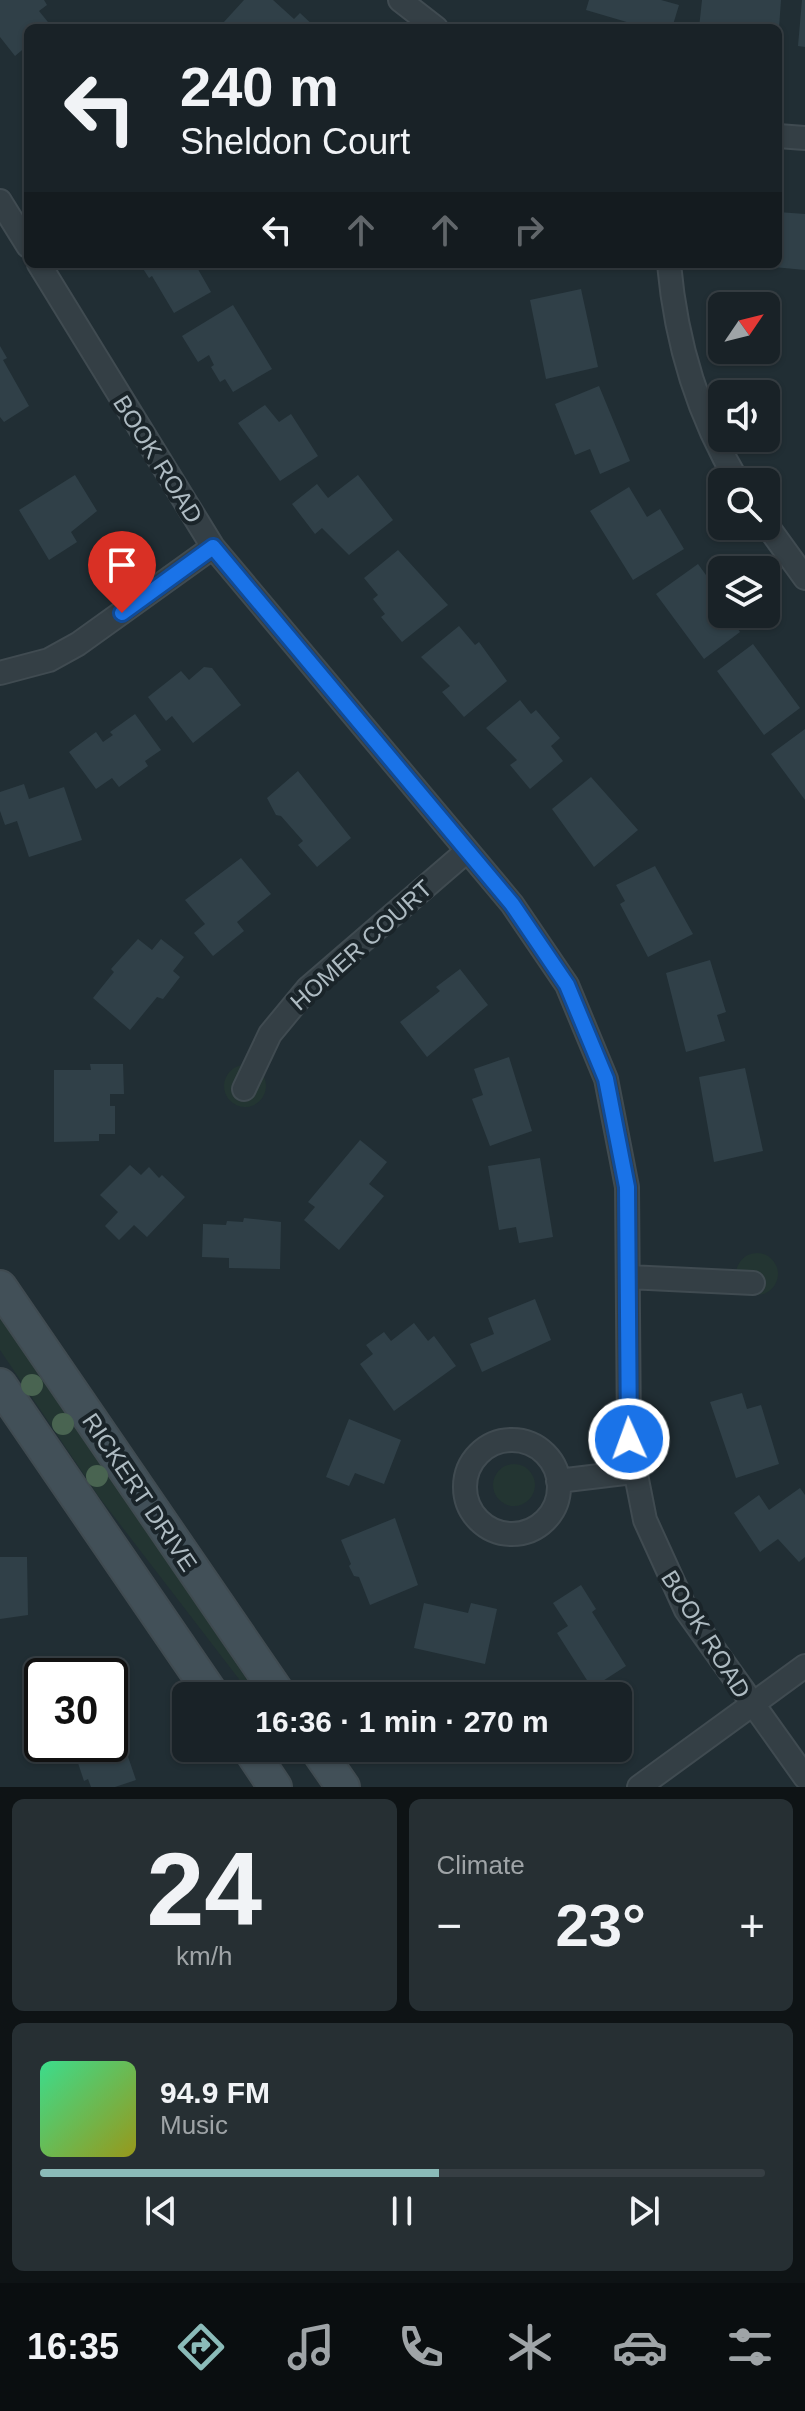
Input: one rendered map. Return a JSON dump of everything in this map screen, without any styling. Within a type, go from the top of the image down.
[{"type":"street","points":[[400,0],[431,24]]},
{"type":"street","points":[[782,136],[805,138]]},
{"type":"street","points":[[0,201],[24,240]]},
{"type":"street","name":"BOOK ROAD","points":[[41,268],[213,547],[537,936],[567,985],[594,1045],[616,1120],[627,1187],[627,1387],[633,1472],[645,1520],[660,1561],[686,1610],[805,1777]]},
{"type":"street","points":[[669,268],[672,301],[687,372],[715,440],[730,468]]},
{"type":"street","points":[[778,540],[805,578]]},
{"type":"street","points":[[0,673],[49,660],[78,644],[213,547]]},
{"type":"street","name":"HOMER COURT","points":[[244,1089],[270,1034],[308,988],[467,851]]},
{"type":"street","points":[[628,1277],[753,1283]]},
{"type":"street","name":"RICKERT DRIVE","points":[[0,1287],[270,1682]]},
{"type":"street","points":[[0,1385],[203,1682]]},
{"type":"street","points":[[509,1440],[539,1448],[550,1459],[558,1481],[556,1503],[549,1517],[523,1533],[493,1530],[481,1522],[466,1495],[471,1465],[480,1452],[509,1440]]},
{"type":"street","points":[[558,1481],[633,1472]]},
{"type":"street","points":[[639,1787],[805,1666]]},
{"type":"street","points":[[258,1762],[275,1787]]},
{"type":"street","points":[[326,1762],[343,1787]]},
{"type":"green space","points":[[245,1065],[259,1072],[266,1086],[259,1100],[245,1107],[231,1100],[224,1086],[231,1072]]},
{"type":"green space","points":[[757,1253],[772,1259],[778,1274],[772,1289],[757,1295],[742,1289],[736,1274],[742,1259]]},
{"type":"green space","points":[[0,1313],[249,1682],[241,1682],[99,1497],[0,1350]]},
{"type":"green space","points":[[514,1464],[529,1470],[535,1485],[529,1500],[514,1506],[499,1500],[493,1485],[499,1470]]},
{"type":"building","points":[[0,0],[44,0],[47,5],[39,11],[50,24],[24,24],[24,48],[15,56],[0,37]]},
{"type":"building","points":[[244,0],[273,0],[294,19],[300,13],[312,24],[224,24]]},
{"type":"building","points":[[589,0],[661,0],[679,5],[673,24],[633,24],[586,10]]},
{"type":"building","points":[[702,0],[781,0],[779,24],[699,24]]},
{"type":"building","points":[[802,0],[805,0],[805,47],[798,46]]},
{"type":"building","points":[[782,212],[805,214],[805,270],[782,268]]},
{"type":"building","points":[[143,268],[197,268],[211,292],[174,313],[152,276],[149,278]]},
{"type":"building","points":[[581,289],[598,367],[546,379],[530,300]]},
{"type":"building","points":[[233,305],[272,369],[233,392],[225,379],[220,382],[211,367],[214,365],[209,355],[198,362],[182,336]]},
{"type":"building","points":[[0,346],[7,358],[3,360],[29,406],[4,422],[0,417]]},
{"type":"building","points":[[599,386],[630,461],[600,474],[590,449],[575,455],[555,404]]},
{"type":"building","points":[[265,405],[279,422],[291,414],[318,456],[280,481],[238,423]]},
{"type":"building","points":[[75,475],[97,511],[71,532],[77,542],[49,560],[19,510]]},
{"type":"building","points":[[358,475],[393,520],[349,555],[322,528],[315,534],[292,504],[317,484],[328,498]]},
{"type":"building","points":[[629,487],[647,517],[660,509],[684,549],[633,580],[590,511]]},
{"type":"building","points":[[398,550],[448,605],[402,642],[381,617],[385,614],[373,599],[378,595],[364,578]]},
{"type":"building","points":[[698,564],[708,578],[708,628],[737,628],[740,632],[704,659],[656,594]]},
{"type":"building","points":[[459,626],[475,645],[479,642],[507,681],[464,717],[442,692],[450,686],[421,657]]},
{"type":"building","points":[[753,644],[800,708],[764,735],[717,671]]},
{"type":"building","points":[[204,667],[212,668],[241,705],[193,743],[172,716],[166,721],[148,697],[181,671],[189,680]]},
{"type":"building","points":[[520,700],[531,714],[536,710],[560,738],[551,746],[563,761],[530,789],[510,765],[517,760],[486,728]]},
{"type":"building","points":[[135,714],[161,750],[145,761],[148,766],[119,787],[112,778],[96,789],[69,752],[96,732],[103,742],[113,735],[110,732]]},
{"type":"building","points":[[805,729],[805,800],[771,754]]},
{"type":"building","points":[[298,771],[351,838],[317,867],[298,845],[303,841],[281,816],[276,815],[267,798]]},
{"type":"building","points":[[591,777],[638,830],[594,867],[552,809]]},
{"type":"building","points":[[24,784],[29,799],[64,787],[82,840],[29,857],[17,821],[5,825],[0,811],[0,792]]},
{"type":"building","points":[[241,858],[271,894],[237,922],[244,931],[213,956],[194,933],[205,924],[185,900]]},
{"type":"building","points":[[655,866],[693,934],[648,957],[620,904],[625,901],[616,885]]},
{"type":"building","points":[[138,939],[152,950],[161,939],[184,957],[173,971],[180,977],[163,999],[157,997],[130,1030],[93,998],[114,972],[111,969]]},
{"type":"building","points":[[710,960],[726,1012],[717,1015],[725,1041],[686,1052],[666,973]]},
{"type":"building","points":[[460,969],[488,1005],[427,1057],[400,1022],[440,991],[436,987]]},
{"type":"building","points":[[509,1057],[532,1131],[490,1146],[472,1099],[483,1095],[474,1069]]},
{"type":"building","points":[[90,1064],[123,1064],[124,1094],[110,1094],[110,1106],[115,1106],[115,1134],[99,1134],[99,1141],[54,1142],[54,1070],[91,1070]]},
{"type":"building","points":[[745,1068],[763,1151],[714,1162],[699,1077]]},
{"type":"building","points":[[360,1140],[387,1162],[369,1184],[384,1196],[339,1250],[304,1220],[315,1207],[308,1202]]},
{"type":"building","points":[[540,1158],[553,1237],[519,1243],[516,1227],[499,1230],[488,1166]]},
{"type":"building","points":[[130,1165],[141,1175],[149,1167],[185,1197],[147,1237],[134,1225],[119,1240],[105,1226],[118,1212],[100,1195]]},
{"type":"building","points":[[244,1218],[281,1222],[280,1269],[229,1268],[229,1258],[202,1257],[203,1224],[226,1225],[227,1221],[243,1222]]},
{"type":"building","points":[[535,1299],[551,1340],[482,1372],[470,1344],[494,1334],[488,1318]]},
{"type":"building","points":[[414,1323],[428,1341],[434,1336],[456,1366],[394,1411],[360,1364],[373,1354],[366,1345],[384,1332],[391,1341]]},
{"type":"building","points":[[742,1393],[747,1409],[761,1405],[779,1464],[736,1478],[710,1402]]},
{"type":"building","points":[[349,1419],[401,1440],[384,1484],[355,1473],[349,1486],[326,1477]]},
{"type":"building","points":[[800,1488],[805,1495],[805,1557],[799,1562],[778,1539],[760,1552],[734,1513],[759,1495],[769,1510]]},
{"type":"building","points":[[395,1518],[418,1585],[370,1605],[359,1577],[354,1576],[349,1566],[351,1564],[341,1540]]},
{"type":"building","points":[[0,1557],[27,1557],[28,1615],[0,1619]]},
{"type":"building","points":[[581,1585],[596,1609],[592,1612],[626,1666],[601,1682],[588,1682],[557,1633],[568,1626],[553,1603]]},
{"type":"building","points":[[424,1603],[468,1613],[471,1603],[497,1609],[485,1664],[414,1648]]},
{"type":"building","points":[[128,1757],[136,1780],[115,1787],[91,1787],[88,1779],[84,1781],[78,1762],[128,1762]]},
{"type":"route","points":[[122,613],[213,547],[537,936],[567,985],[594,1045],[616,1120],[627,1187],[629,1439]]}]
